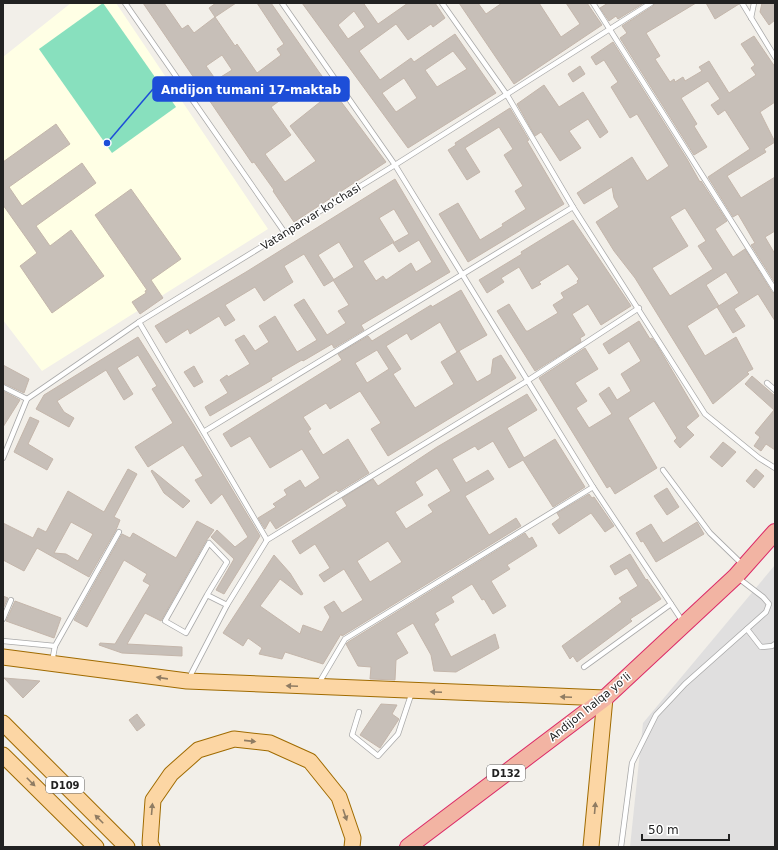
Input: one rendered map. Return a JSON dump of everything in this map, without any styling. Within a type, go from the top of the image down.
[{"type":"highway","name":"Andijon halqa yo‘li","points":[[408,847],[605,698],[685,625],[740,572],[775,532]]},
{"type":"main road","points":[[3,657],[187,681],[605,698],[591,847]]},
{"type":"main road","name":"D109","points":[[3,723],[127,847]]},
{"type":"main road","points":[[152,847],[150,843],[153,800],[171,774],[198,750],[234,739],[270,743],[310,761],[339,797],[353,838],[352,847]]},
{"type":"main road","name":"D109","points":[[3,754],[96,847]]},
{"type":"lane","points":[[126,3],[285,233]]},
{"type":"lane","points":[[282,3],[395,165],[593,486],[685,625]]},
{"type":"lane","points":[[442,3],[507,95],[573,207],[639,308],[705,414],[759,458],[775,468]]},
{"type":"lane","points":[[593,3],[611,29],[775,290]]},
{"type":"lane","name":"Vatanparvar ko'chasi","points":[[26,399],[139,322],[395,165],[651,3]]},
{"type":"lane","points":[[742,3],[775,57]]},
{"type":"lane","points":[[751,18],[754,3]]},
{"type":"lane","points":[[205,431],[573,207]]},
{"type":"lane","points":[[187,681],[227,605],[267,540],[527,381],[639,308]]},
{"type":"lane","points":[[139,322],[205,431],[267,540]]},
{"type":"lane","points":[[767,383],[775,390]]},
{"type":"lane","points":[[3,387],[26,399],[3,458]]},
{"type":"lane","points":[[621,847],[632,763],[656,716],[685,684],[766,612],[769,604],[740,572],[663,470]]},
{"type":"lane","points":[[317,687],[345,639],[593,486]]},
{"type":"lane","points":[[51,664],[55,646],[119,532]]},
{"type":"lane","points":[[209,544],[227,562],[207,595],[186,633],[165,621],[209,544]]},
{"type":"lane","points":[[207,595],[227,605]]},
{"type":"lane","points":[[3,619],[11,600]]},
{"type":"lane","points":[[584,667],[671,604]]},
{"type":"lane","points":[[747,629],[761,647],[775,644]]},
{"type":"lane","points":[[3,641],[55,646]]},
{"type":"lane","points":[[359,712],[352,735],[378,756],[398,734],[412,691]]},
{"type":"shaded area","points":[[71,3],[116,3],[268,229],[42,371],[3,320],[3,57]]},
{"type":"shaded area","points":[[775,565],[775,847],[630,847],[643,723]]},
{"type":"green space","points":[[103,3],[176,107],[112,153],[39,49]]},
{"type":"building","points":[[143,3],[164,3],[182,29],[188,25],[194,33],[215,17],[235,46],[237,44],[257,73],[281,55],[277,49],[284,44],[257,3],[271,3],[319,72],[386,162],[294,222],[273,191],[274,190],[254,162],[252,163]],"holes":[[[222,55],[232,70],[216,80],[206,66]],[[310,78],[325,98],[290,126],[316,161],[285,182],[265,154],[291,135],[271,107]]]},
{"type":"building","points":[[216,3],[236,3],[215,17],[209,8]]},
{"type":"building","points":[[302,3],[366,3],[364,4],[378,24],[408,3],[435,3],[445,18],[433,27],[431,24],[408,40],[396,24],[359,51],[380,80],[411,58],[414,62],[455,34],[496,93],[408,148]],"holes":[[[354,11],[365,27],[348,39],[338,25]],[[453,51],[467,69],[437,87],[425,70]],[[404,78],[417,98],[396,112],[382,93]]]},
{"type":"building","points":[[459,3],[478,3],[486,14],[502,3],[539,3],[561,37],[580,24],[566,3],[587,3],[602,25],[514,84]]},
{"type":"building","points":[[608,3],[644,3],[618,19],[616,16],[609,21],[600,8]]},
{"type":"building","points":[[655,3],[696,3],[646,33],[660,56],[655,59],[670,82],[674,79],[675,82],[683,77],[685,81],[702,71],[699,67],[709,61],[729,93],[756,75],[751,68],[755,65],[741,44],[754,36],[775,67],[775,102],[760,112],[775,142],[764,149],[766,152],[727,176],[741,198],[775,177],[775,231],[765,237],[775,254],[775,283],[751,245],[755,243],[738,214],[733,217],[708,177],[750,149],[725,110],[718,115],[711,105],[720,99],[708,81],[681,98],[697,124],[694,126],[707,147],[694,155],[620,38],[627,33],[622,26],[653,6]]},
{"type":"building","points":[[706,3],[738,3],[739,4],[715,19]]},
{"type":"building","points":[[762,3],[775,3],[775,20],[769,25],[760,12]]},
{"type":"building","points":[[613,42],[700,182],[701,181],[727,221],[715,229],[733,257],[745,249],[772,292],[775,294],[775,321],[758,294],[734,309],[745,326],[733,333],[717,307],[687,326],[705,356],[736,337],[753,369],[747,372],[749,374],[713,404],[635,278],[614,251],[596,222],[619,207],[614,198],[612,187],[584,204],[577,193],[632,157],[647,181],[669,166],[637,114],[630,118],[611,87],[618,82],[604,60],[596,65],[591,57]],"holes":[[[685,208],[706,241],[698,246],[713,269],[670,296],[652,268],[688,246],[670,217]],[[726,272],[739,293],[719,306],[706,285]]]},
{"type":"building","points":[[580,66],[585,74],[573,82],[568,74]]},
{"type":"building","points":[[544,85],[559,107],[583,92],[608,132],[600,138],[588,119],[569,131],[581,148],[560,161],[541,132],[535,136],[517,104]]},
{"type":"building","points":[[510,108],[529,140],[527,141],[564,204],[468,262],[439,214],[458,203],[480,240],[503,226],[502,224],[526,209],[515,191],[523,186],[504,155],[513,149],[499,127],[465,148],[480,172],[467,180],[448,150],[456,145],[455,143]]},
{"type":"building","points":[[56,124],[70,144],[9,187],[22,206],[82,163],[96,183],[36,226],[50,246],[71,230],[104,276],[52,313],[20,266],[37,253],[3,205],[3,162]]},
{"type":"building","points":[[395,179],[450,272],[361,325],[364,330],[334,348],[332,344],[303,361],[302,360],[271,378],[272,380],[210,416],[205,407],[228,393],[220,380],[250,364],[235,340],[244,335],[255,351],[269,342],[259,326],[275,316],[297,352],[317,340],[294,305],[304,299],[327,335],[346,323],[338,311],[349,305],[333,280],[324,286],[304,254],[284,266],[293,282],[264,301],[255,287],[225,305],[235,320],[225,326],[219,316],[190,334],[188,329],[166,343],[155,326],[246,272]],"holes":[[[394,209],[409,234],[393,243],[399,252],[419,240],[432,262],[416,272],[411,263],[386,280],[383,276],[376,281],[363,261],[394,242],[379,218]],[[339,242],[354,267],[334,280],[318,255]]]},
{"type":"building","points":[[131,189],[181,259],[151,280],[163,298],[140,314],[132,302],[146,293],[145,291],[147,290],[95,215]]},
{"type":"building","points":[[573,220],[631,306],[601,325],[588,304],[572,314],[585,335],[580,338],[581,342],[535,371],[497,311],[509,304],[526,331],[528,331],[558,313],[553,305],[564,298],[561,293],[578,283],[577,281],[579,279],[568,264],[539,282],[541,284],[532,289],[519,267],[501,278],[504,282],[487,293],[479,280],[522,254],[521,252]]},
{"type":"building","points":[[461,290],[487,335],[457,352],[440,322],[411,340],[407,333],[386,346],[401,369],[393,374],[415,408],[454,384],[441,362],[459,351],[477,382],[491,374],[493,359],[501,355],[516,378],[388,456],[371,429],[381,423],[360,391],[330,409],[326,403],[303,417],[311,429],[308,431],[323,455],[348,439],[369,473],[338,492],[337,490],[276,529],[270,520],[265,529],[258,518],[276,507],[273,504],[287,495],[284,490],[300,480],[305,488],[320,478],[302,449],[270,468],[250,436],[231,447],[223,434],[342,360],[338,354],[368,336],[372,341],[431,305],[432,307]],"holes":[[[377,350],[389,369],[367,383],[355,363]]]},
{"type":"building","points":[[639,321],[650,339],[652,338],[657,345],[699,416],[686,427],[694,435],[680,448],[674,441],[677,438],[654,401],[628,418],[657,468],[615,494],[610,486],[607,488],[539,378],[585,348],[598,369],[575,383],[587,401],[576,408],[589,428],[612,414],[599,394],[609,387],[617,400],[631,391],[621,374],[641,361],[629,341],[609,354],[603,344]]},
{"type":"building","points":[[138,337],[193,424],[260,536],[224,594],[216,590],[234,559],[211,537],[217,530],[235,547],[248,537],[222,494],[211,504],[195,480],[203,476],[183,445],[148,467],[135,447],[173,423],[152,389],[157,386],[138,355],[117,368],[133,394],[124,400],[106,370],[57,401],[64,412],[74,418],[69,427],[36,409],[44,395]]},
{"type":"building","points":[[3,365],[29,379],[24,393],[3,383]]},
{"type":"building","points":[[194,366],[203,382],[194,387],[184,372]]},
{"type":"building","points":[[752,376],[775,396],[775,450],[766,444],[761,451],[754,446],[760,437],[755,433],[774,410],[745,384]]},
{"type":"building","points":[[3,391],[20,400],[3,427]]},
{"type":"building","points":[[527,394],[537,410],[507,428],[524,458],[555,439],[585,487],[553,507],[523,460],[509,468],[493,441],[478,450],[475,446],[452,459],[466,483],[488,470],[494,479],[465,496],[489,535],[516,518],[521,526],[342,636],[341,634],[323,664],[285,652],[282,659],[259,654],[262,648],[248,638],[243,646],[223,633],[274,555],[290,573],[303,594],[301,595],[280,579],[260,606],[300,634],[303,625],[322,632],[330,617],[324,607],[334,601],[342,613],[363,600],[344,569],[324,582],[319,575],[330,568],[315,544],[300,554],[292,541],[347,506],[342,498],[373,479],[378,486],[437,447]],"holes":[[[437,468],[451,491],[428,505],[433,512],[406,529],[395,512],[423,495],[415,482]],[[388,541],[402,562],[370,582],[357,561]]]},
{"type":"building","points":[[30,417],[39,421],[28,444],[53,459],[47,470],[14,452]]},
{"type":"building","points":[[723,442],[736,452],[722,467],[710,457]]},
{"type":"building","points":[[128,469],[137,474],[114,517],[120,520],[116,530],[89,577],[37,548],[24,571],[3,560],[3,523],[33,538],[38,528],[46,532],[68,491],[104,512]],"holes":[[[71,522],[93,534],[78,561],[66,554],[54,553]]]},
{"type":"building","points":[[756,469],[764,476],[754,488],[746,481]]},
{"type":"building","points":[[152,470],[190,501],[183,508],[164,493],[151,471]]},
{"type":"building","points":[[667,488],[679,507],[667,515],[654,496]]},
{"type":"building","points":[[589,494],[592,498],[594,497],[614,526],[605,532],[591,513],[559,534],[552,524],[560,518],[557,513]]},
{"type":"building","points":[[197,521],[214,530],[206,541],[161,621],[145,613],[127,644],[182,647],[182,656],[122,653],[99,645],[100,643],[115,644],[150,585],[143,581],[147,574],[124,560],[87,627],[74,620],[122,534],[130,538],[133,533],[176,558]]},
{"type":"building","points":[[697,522],[704,534],[656,562],[643,541],[641,542],[636,533],[651,524],[663,543]]},
{"type":"building","points":[[525,533],[529,539],[532,537],[537,546],[507,565],[510,569],[491,581],[506,606],[493,614],[484,599],[482,600],[472,584],[451,597],[454,602],[435,613],[439,620],[434,624],[451,657],[495,634],[499,648],[456,672],[434,671],[431,655],[413,623],[396,633],[408,653],[396,660],[395,680],[370,679],[371,667],[358,666],[346,644],[348,642]]},
{"type":"building","points":[[630,554],[646,580],[647,579],[661,599],[630,619],[632,621],[577,662],[573,656],[570,659],[562,646],[622,602],[619,598],[638,586],[627,568],[615,575],[610,566]]},
{"type":"building","points":[[3,596],[8,598],[3,609]]},
{"type":"building","points":[[15,601],[61,618],[54,638],[6,621]]},
{"type":"building","points":[[4,678],[29,680],[40,681],[23,698]]},
{"type":"building","points":[[381,704],[397,705],[392,714],[399,719],[380,748],[360,735]]},
{"type":"building","points":[[137,714],[145,725],[137,731],[129,720]]},
{"type":"place","name":"Andijon tumani 17-maktab","points":[[107,143]]}]
